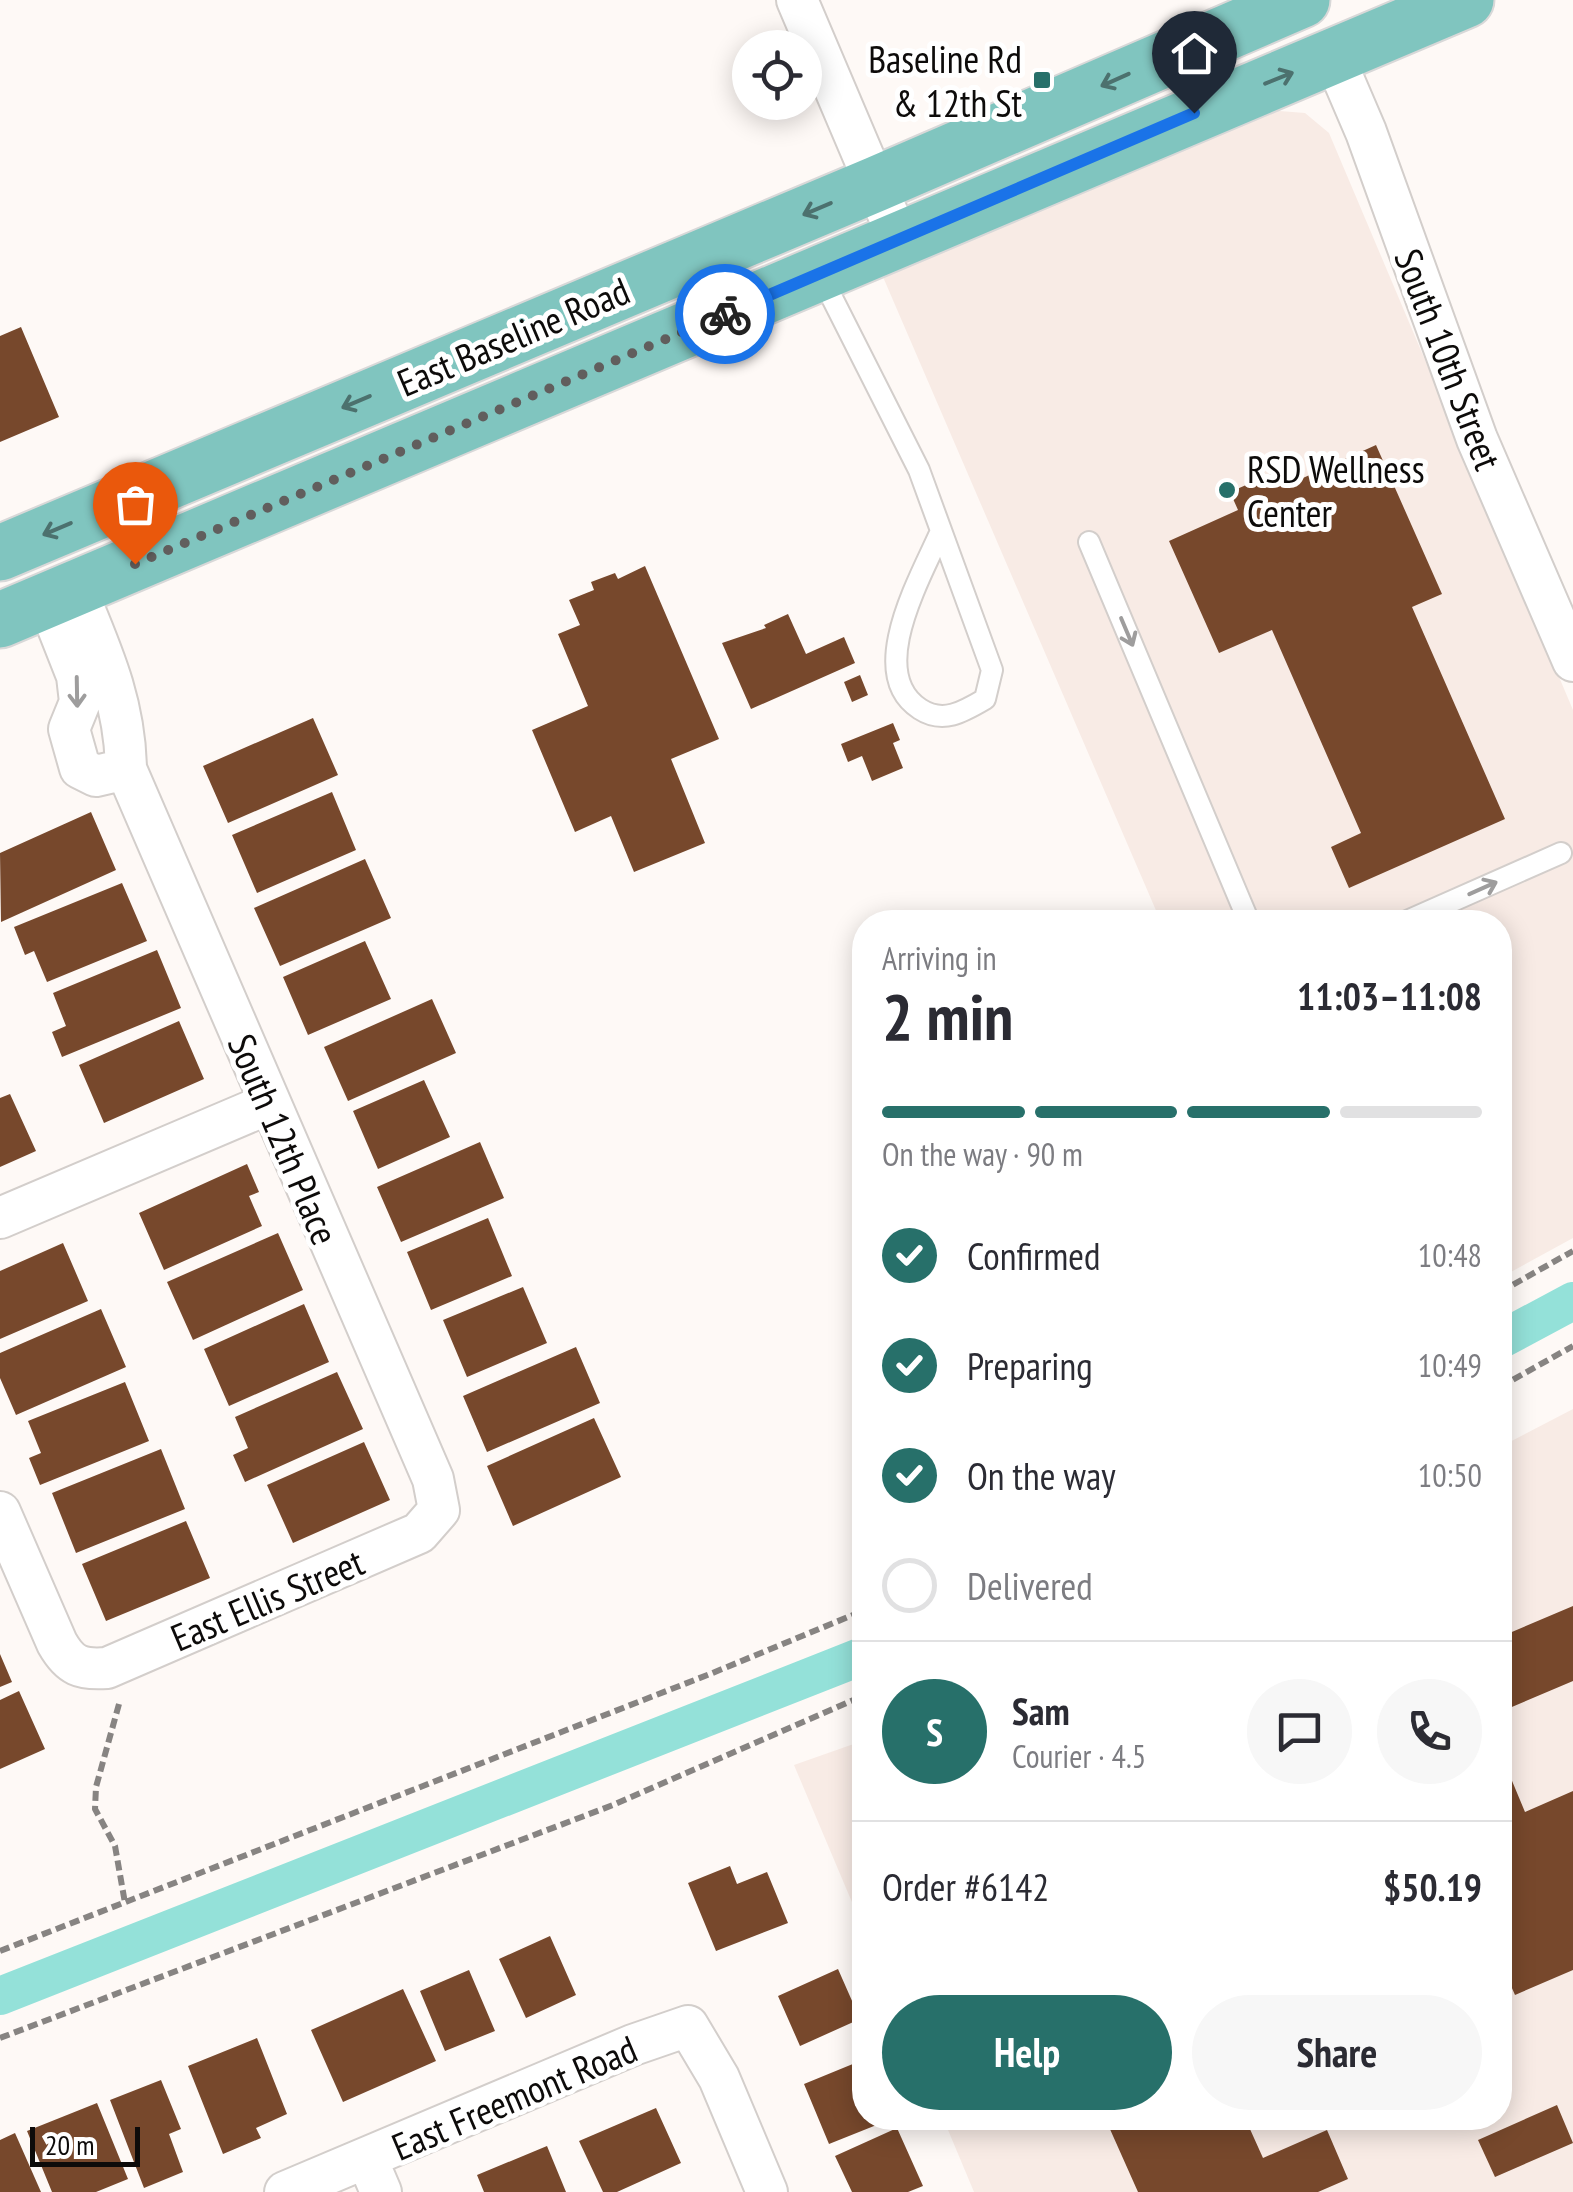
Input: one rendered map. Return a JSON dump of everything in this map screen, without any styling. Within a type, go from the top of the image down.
[{"type":"main road","name":"East Baseline Road","points":[[0,554],[1302,0]]},
{"type":"main road","points":[[1312,0],[1333,55]]},
{"type":"main road","name":"East Baseline Road","points":[[41,603],[1466,0]]},
{"type":"main road","points":[[259,442],[282,502]]},
{"type":"street","points":[[798,0],[899,240]]},
{"type":"street","name":"South 10th Street","points":[[1333,55],[1366,132],[1477,439],[1573,661]]},
{"type":"street","points":[[41,603],[77,676],[80,702],[69,729],[80,768],[96,776],[126,769]]},
{"type":"street","name":"South 12th Place","points":[[41,603],[118,696],[126,732],[126,769],[433,1479],[439,1510]]},
{"type":"street","points":[[0,1218],[268,1104]]},
{"type":"street","name":"East Ellis Street","points":[[0,1512],[67,1662],[85,1670],[107,1668],[419,1533],[439,1510]]},
{"type":"street","name":"East Freemont Road","points":[[285,2192],[374,2175],[632,2045],[688,2026],[719,2078],[768,2192]]},
{"type":"lane","points":[[820,274],[919,470],[941,530],[992,670],[984,699],[959,714],[933,717],[909,702],[896,673],[898,630],[941,530]]},
{"type":"lane","points":[[1089,542],[1244,910]]},
{"type":"lane","points":[[1433,910],[1561,853]]},
{"type":"path","points":[[1512,1285],[1573,1251]]},
{"type":"path","points":[[1512,1379],[1573,1346]]},
{"type":"path","points":[[0,1952],[852,1615]]},
{"type":"path","points":[[122,1694],[96,1787],[95,1809],[115,1846],[125,1903]]},
{"type":"path","points":[[0,2038],[614,1805],[852,1701]]},
{"type":"shaded area","name":"RSD Wellness Center","points":[[1268,110],[1305,113],[1329,133],[1573,710],[1573,1238],[1512,1271],[1512,910],[1156,910],[880,270]]},
{"type":"shaded area","points":[[1573,1409],[1573,2192],[974,2192],[948,2130],[1512,2130],[1512,1441]]},
{"type":"shaded area","points":[[852,1745],[852,1902],[794,1765]]},
{"type":"building","points":[[21,327],[59,417],[0,442],[0,336]]},
{"type":"building","points":[[1376,445],[1442,594],[1412,607],[1505,819],[1349,888],[1331,847],[1361,833],[1272,630],[1219,653],[1169,541],[1238,510],[1230,492],[1276,472],[1283,487]]},
{"type":"building","points":[[645,566],[719,739],[671,759],[705,843],[634,872],[611,816],[575,832],[532,730],[588,706],[558,634],[580,625],[569,600],[594,590],[591,582],[615,573],[618,579]]},
{"type":"building","points":[[788,614],[806,654],[844,637],[855,663],[751,709],[722,643],[766,628],[764,625]]},
{"type":"building","points":[[860,675],[868,695],[852,702],[844,682]]},
{"type":"building","points":[[313,718],[338,775],[228,823],[203,766]]},
{"type":"building","points":[[893,723],[900,740],[893,743],[903,768],[872,781],[862,756],[848,762],[841,744]]},
{"type":"building","points":[[332,792],[356,850],[257,893],[232,835]]},
{"type":"building","points":[[91,812],[116,870],[1,922],[0,853]]},
{"type":"building","points":[[365,859],[391,918],[280,966],[254,908]]},
{"type":"building","points":[[122,883],[147,941],[47,982],[34,951],[25,955],[14,927]]},
{"type":"building","points":[[365,941],[391,999],[308,1035],[283,977]]},
{"type":"building","points":[[157,950],[181,1008],[62,1057],[52,1032],[66,1026],[53,993]]},
{"type":"building","points":[[432,999],[456,1053],[348,1101],[324,1047]]},
{"type":"building","points":[[179,1021],[204,1079],[104,1123],[79,1065]]},
{"type":"building","points":[[424,1080],[450,1137],[378,1169],[353,1111]]},
{"type":"building","points":[[10,1094],[36,1151],[0,1167],[0,1098]]},
{"type":"building","points":[[480,1142],[504,1198],[401,1242],[377,1187]]},
{"type":"building","points":[[247,1164],[259,1192],[249,1196],[262,1226],[164,1270],[139,1213]]},
{"type":"building","points":[[488,1218],[512,1276],[431,1310],[407,1252]]},
{"type":"building","points":[[278,1233],[303,1290],[193,1340],[167,1282]]},
{"type":"building","points":[[63,1243],[88,1301],[0,1339],[0,1271]]},
{"type":"building","points":[[523,1287],[547,1343],[467,1377],[443,1320]]},
{"type":"building","points":[[304,1304],[329,1362],[229,1406],[204,1349]]},
{"type":"building","points":[[101,1309],[126,1367],[16,1415],[0,1378],[0,1353]]},
{"type":"building","points":[[576,1347],[600,1403],[487,1452],[463,1396]]},
{"type":"building","points":[[337,1372],[363,1429],[245,1482],[233,1455],[248,1448],[235,1417]]},
{"type":"building","points":[[125,1382],[149,1441],[40,1485],[29,1458],[41,1453],[28,1421]]},
{"type":"building","points":[[594,1418],[621,1477],[513,1526],[487,1466]]},
{"type":"building","points":[[364,1442],[390,1500],[293,1543],[267,1485]]},
{"type":"building","points":[[161,1449],[185,1509],[76,1553],[52,1493]]},
{"type":"building","points":[[186,1521],[210,1578],[106,1621],[82,1564]]},
{"type":"building","points":[[1573,1606],[1573,1681],[1512,1707],[1512,1632]]},
{"type":"building","points":[[0,1654],[12,1682],[0,1687]]},
{"type":"building","points":[[19,1691],[45,1749],[0,1769],[0,1700]]},
{"type":"building","points":[[1512,1781],[1525,1812],[1573,1791],[1573,1970],[1515,1995]]},
{"type":"building","points":[[730,1866],[737,1884],[767,1872],[788,1923],[716,1951],[688,1883]]},
{"type":"building","points":[[550,1936],[576,1995],[526,2018],[499,1959]]},
{"type":"building","points":[[838,1969],[852,2001],[852,2023],[800,2046],[778,1996]]},
{"type":"building","points":[[469,1970],[495,2031],[445,2051],[420,1991]]},
{"type":"building","points":[[403,1989],[436,2061],[343,2102],[311,2030]]},
{"type":"building","points":[[257,2038],[287,2114],[256,2128],[261,2138],[223,2154],[188,2066]]},
{"type":"building","points":[[852,2064],[852,2130],[864,2130],[829,2144],[804,2084]]},
{"type":"building","points":[[161,2080],[181,2129],[169,2134],[183,2172],[144,2188],[110,2100]]},
{"type":"building","points":[[97,2103],[128,2179],[96,2192],[52,2192],[27,2131]]},
{"type":"building","points":[[1557,2105],[1573,2143],[1495,2177],[1478,2140],[1501,2130],[1512,2130],[1512,2125]]},
{"type":"building","points":[[656,2108],[681,2163],[617,2192],[603,2192],[579,2141]]},
{"type":"building","points":[[898,2130],[923,2186],[908,2192],[852,2192],[835,2156]]},
{"type":"building","points":[[1110,2130],[1250,2130],[1263,2158],[1327,2130],[1348,2179],[1318,2192],[1138,2192]]},
{"type":"building","points":[[15,2133],[41,2192],[0,2192],[0,2140]]},
{"type":"building","points":[[547,2146],[566,2192],[484,2192],[477,2175]]},
{"type":"waterway","points":[[1512,1334],[1573,1301]]},
{"type":"waterway","points":[[0,1996],[852,1660]]},
{"type":"way so far","points":[[135,564],[725,314]]},
{"type":"place","name":"Baseline Rd & 12th St","points":[[1042,80]]},
{"type":"place","name":"RSD Wellness Center","points":[[1227,490]]},
{"type":"route","points":[[725,314],[1194,113]]}]
